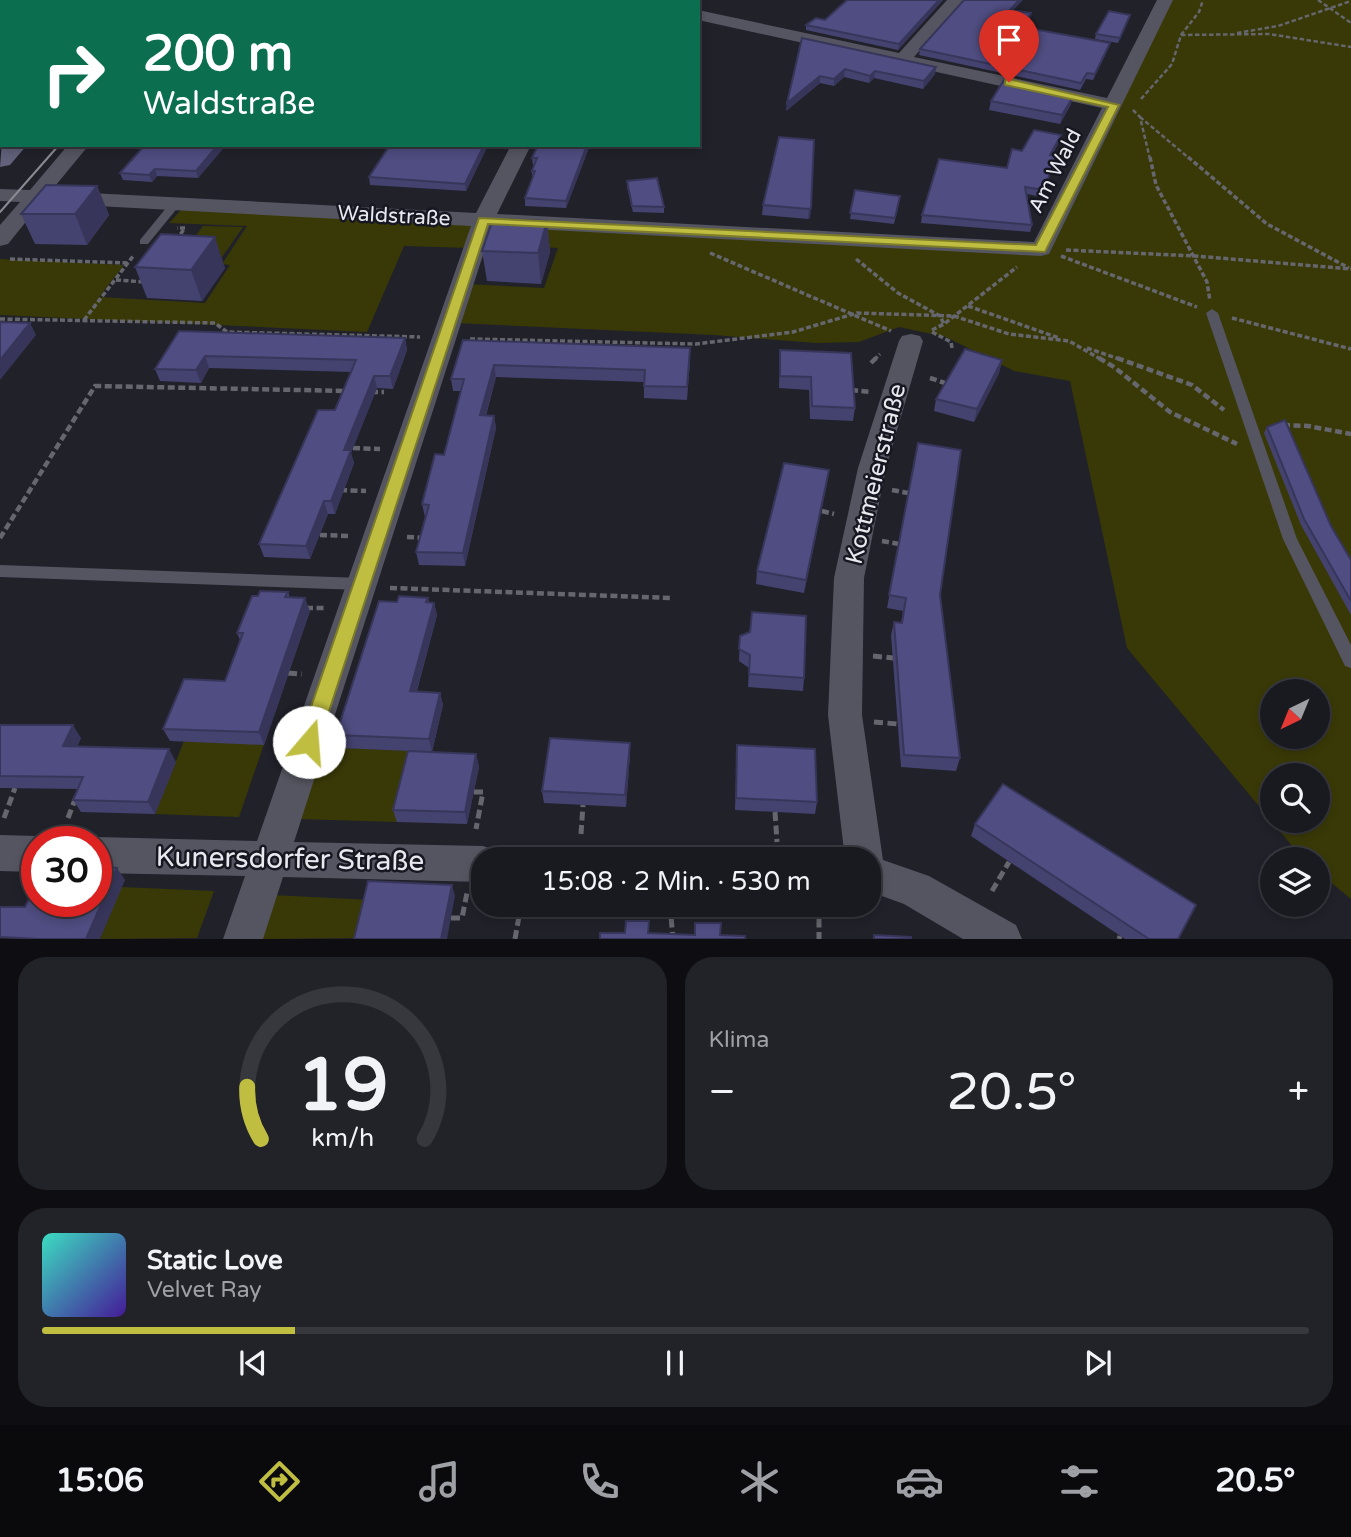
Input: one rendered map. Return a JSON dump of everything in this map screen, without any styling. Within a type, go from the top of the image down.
[{"type":"street","points":[[903,60],[956,0]]},
{"type":"street","name":"Am Wald","points":[[1041,249],[1165,0]]},
{"type":"street","points":[[700,15],[1114,105]]},
{"type":"street","points":[[0,239],[77,147]]},
{"type":"street","points":[[243,939],[270,859],[373,586],[443,338],[483,220],[520,147]]},
{"type":"street","name":"Waldstraße","points":[[0,195],[1041,249]]},
{"type":"street","name":"Kottmeierstraße","points":[[862,847],[845,715],[849,578],[872,468],[911,341]]},
{"type":"street","points":[[2,835],[21,845]]},
{"type":"street","name":"Kunersdorfer Straße","points":[[112,855],[471,861]]},
{"type":"street","points":[[881,877],[915,889],[1002,939]]},
{"type":"lane","points":[[144,242],[175,204]]},
{"type":"lane","points":[[1212,313],[1290,539],[1351,660]]},
{"type":"lane","points":[[0,571],[373,586]]},
{"type":"path","points":[[1140,100],[1172,64],[1181,35],[1199,12],[1203,0]]},
{"type":"path","points":[[1318,0],[1351,23]]},
{"type":"path","points":[[1222,35],[1278,26],[1351,1]]},
{"type":"path","points":[[1181,35],[1269,34],[1351,47]]},
{"type":"path","points":[[1114,105],[1133,109],[1267,224],[1351,269]]},
{"type":"path","points":[[1140,117],[1156,185],[1207,282],[1212,313]]},
{"type":"path","points":[[835,239],[898,293],[940,316],[944,324]]},
{"type":"path","points":[[83,320],[144,242]]},
{"type":"path","points":[[698,247],[747,271],[857,313],[911,341]]},
{"type":"path","points":[[952,348],[951,342],[930,331],[944,324],[1041,249],[1195,256],[1351,269]]},
{"type":"path","points":[[0,258],[128,263]]},
{"type":"path","points":[[115,280],[151,282]]},
{"type":"path","points":[[968,306],[1192,385],[1226,411],[1249,422],[1308,426],[1351,434]]},
{"type":"path","points":[[0,319],[215,323],[229,332],[696,344],[793,332],[857,313],[954,316],[1009,334],[1069,341],[1114,367],[1170,412],[1260,454]]},
{"type":"path","points":[[224,338],[229,332]]},
{"type":"path","points":[[297,340],[300,334]]},
{"type":"path","points":[[368,349],[373,336]]},
{"type":"path","points":[[508,347],[510,340]]},
{"type":"path","points":[[576,349],[577,341]]},
{"type":"path","points":[[650,351],[651,343]]},
{"type":"path","points":[[930,379],[949,384]]},
{"type":"path","points":[[0,538],[95,386],[357,391]]},
{"type":"path","points":[[851,390],[871,392]]},
{"type":"path","points":[[371,392],[384,392]]},
{"type":"path","points":[[353,448],[388,450]]},
{"type":"path","points":[[339,490],[373,491]]},
{"type":"path","points":[[320,535],[357,536]]},
{"type":"path","points":[[373,586],[673,598]]},
{"type":"path","points":[[304,608],[330,608]]},
{"type":"path","points":[[288,673],[307,674]]},
{"type":"path","points":[[871,722],[898,724]]},
{"type":"path","points":[[68,818],[82,784]]},
{"type":"path","points":[[2,835],[15,788]]},
{"type":"path","points":[[474,792],[483,792],[477,847]]},
{"type":"path","points":[[581,834],[583,805]]},
{"type":"path","points":[[775,812],[777,842]]},
{"type":"path","points":[[992,891],[1009,862]]},
{"type":"path","points":[[451,919],[462,919],[471,882]]},
{"type":"path","points":[[515,939],[519,917]]},
{"type":"path","points":[[671,917],[673,939]]},
{"type":"path","points":[[818,917],[819,939]]},
{"type":"shaded area","points":[[1169,0],[1351,0],[1351,899],[1330,882],[1330,847],[1293,847],[1281,833],[1330,833],[1330,763],[1260,763],[1260,807],[1127,648],[1070,381],[1014,371],[946,337],[899,327],[859,342],[816,343],[714,335],[455,323],[467,284],[544,288],[558,248],[481,243],[487,222],[1043,254]]},
{"type":"shaded area","points":[[183,208],[480,221],[470,248],[404,246],[367,332],[0,315],[0,259],[124,265],[99,297],[205,303],[230,265],[222,264],[247,226],[169,223]]},
{"type":"shaded area","points":[[203,226],[243,227],[220,260],[179,258]]},
{"type":"shaded area","points":[[184,741],[264,744],[239,817],[155,814]]},
{"type":"shaded area","points":[[321,747],[415,751],[397,822],[298,819]]},
{"type":"shaded area","points":[[121,887],[214,891],[197,938],[100,939],[109,917],[112,917],[112,909]]},
{"type":"shaded area","points":[[272,895],[371,900],[361,938],[259,939]]},
{"type":"building","points":[[847,0],[939,0],[899,44],[806,25],[816,18],[825,20]]},
{"type":"building","points":[[964,0],[1019,0],[1010,10],[1031,13],[1022,27],[1110,43],[1095,74],[1087,73],[1081,83],[920,49]]},
{"type":"building","points":[[1109,11],[1130,15],[1120,38],[1096,34]]},
{"type":"building","points":[[802,38],[936,67],[924,81],[875,71],[870,76],[845,69],[834,79],[820,76],[787,103]]},
{"type":"building","points":[[1004,80],[1074,95],[1062,115],[991,101]]},
{"type":"building","points":[[1034,130],[1061,135],[1050,155],[1056,156],[1044,190],[1025,187],[1032,225],[922,215],[939,159],[1007,168],[1012,149],[1022,151]]},
{"type":"building","points":[[779,137],[814,140],[809,209],[763,205]]},
{"type":"building","points":[[143,147],[216,147],[196,171],[155,169],[149,175],[120,173]]},
{"type":"building","points":[[389,147],[483,147],[465,184],[369,177]]},
{"type":"building","points":[[537,147],[586,147],[566,201],[525,198],[535,171],[532,171],[537,158],[532,158]]},
{"type":"building","points":[[657,178],[664,207],[632,206],[627,181]]},
{"type":"building","points":[[46,185],[97,186],[75,214],[21,214]]},
{"type":"building","points":[[855,190],[900,196],[895,218],[850,213]]},
{"type":"building","points":[[493,219],[547,221],[538,253],[482,251]]},
{"type":"building","points":[[161,234],[215,237],[191,270],[135,267]]},
{"type":"building","points":[[0,322],[30,323],[0,360]]},
{"type":"building","points":[[179,331],[405,338],[390,376],[374,376],[344,450],[351,450],[331,501],[324,501],[306,546],[259,544],[318,410],[335,410],[356,360],[205,356],[196,370],[155,369]]},
{"type":"building","points":[[463,340],[690,348],[687,387],[644,386],[645,370],[494,365],[480,415],[494,416],[463,553],[416,552],[429,505],[422,504],[435,454],[444,455],[464,379],[451,379]]},
{"type":"building","points":[[965,349],[1002,360],[977,409],[936,399]]},
{"type":"building","points":[[780,350],[851,353],[855,408],[812,406],[811,377],[780,376]]},
{"type":"building","points":[[1285,420],[1331,526],[1351,560],[1351,601],[1304,519],[1267,427]]},
{"type":"building","points":[[918,443],[961,450],[940,595],[960,758],[904,755],[894,622],[902,623],[906,598],[889,595]]},
{"type":"building","points":[[784,463],[829,470],[806,580],[757,571]]},
{"type":"building","points":[[260,591],[288,592],[285,597],[305,598],[259,732],[163,729],[184,679],[225,681],[243,633],[237,633],[252,596],[258,596]]},
{"type":"building","points":[[399,596],[428,598],[426,602],[434,603],[410,691],[440,693],[429,739],[336,735],[379,601],[397,602]]},
{"type":"building","points":[[752,612],[806,616],[804,678],[749,674],[750,655],[739,649],[740,636],[750,632]]},
{"type":"building","points":[[0,725],[73,725],[63,746],[169,749],[148,802],[73,800],[83,777],[0,776]]},
{"type":"building","points":[[550,738],[630,743],[625,795],[542,791]]},
{"type":"building","points":[[737,745],[815,749],[817,802],[736,798]]},
{"type":"building","points":[[408,751],[476,754],[465,812],[393,810]]},
{"type":"building","points":[[1003,784],[1196,905],[1178,939],[1149,939],[975,824]]},
{"type":"building","points":[[368,881],[452,885],[441,939],[354,939]]},
{"type":"building","points":[[0,907],[21,907],[21,917],[96,917],[86,939],[0,937]]},
{"type":"building","points":[[626,921],[649,921],[648,933],[695,935],[695,923],[721,923],[720,935],[745,936],[745,939],[600,939],[600,933],[625,933]]},
{"type":"building","points":[[874,935],[911,937],[911,939],[874,939]]},
{"type":"tram line","points":[[0,212],[57,147]]},
{"type":"route","points":[[309,742],[483,220],[1041,249],[1114,105],[1009,82]]}]
